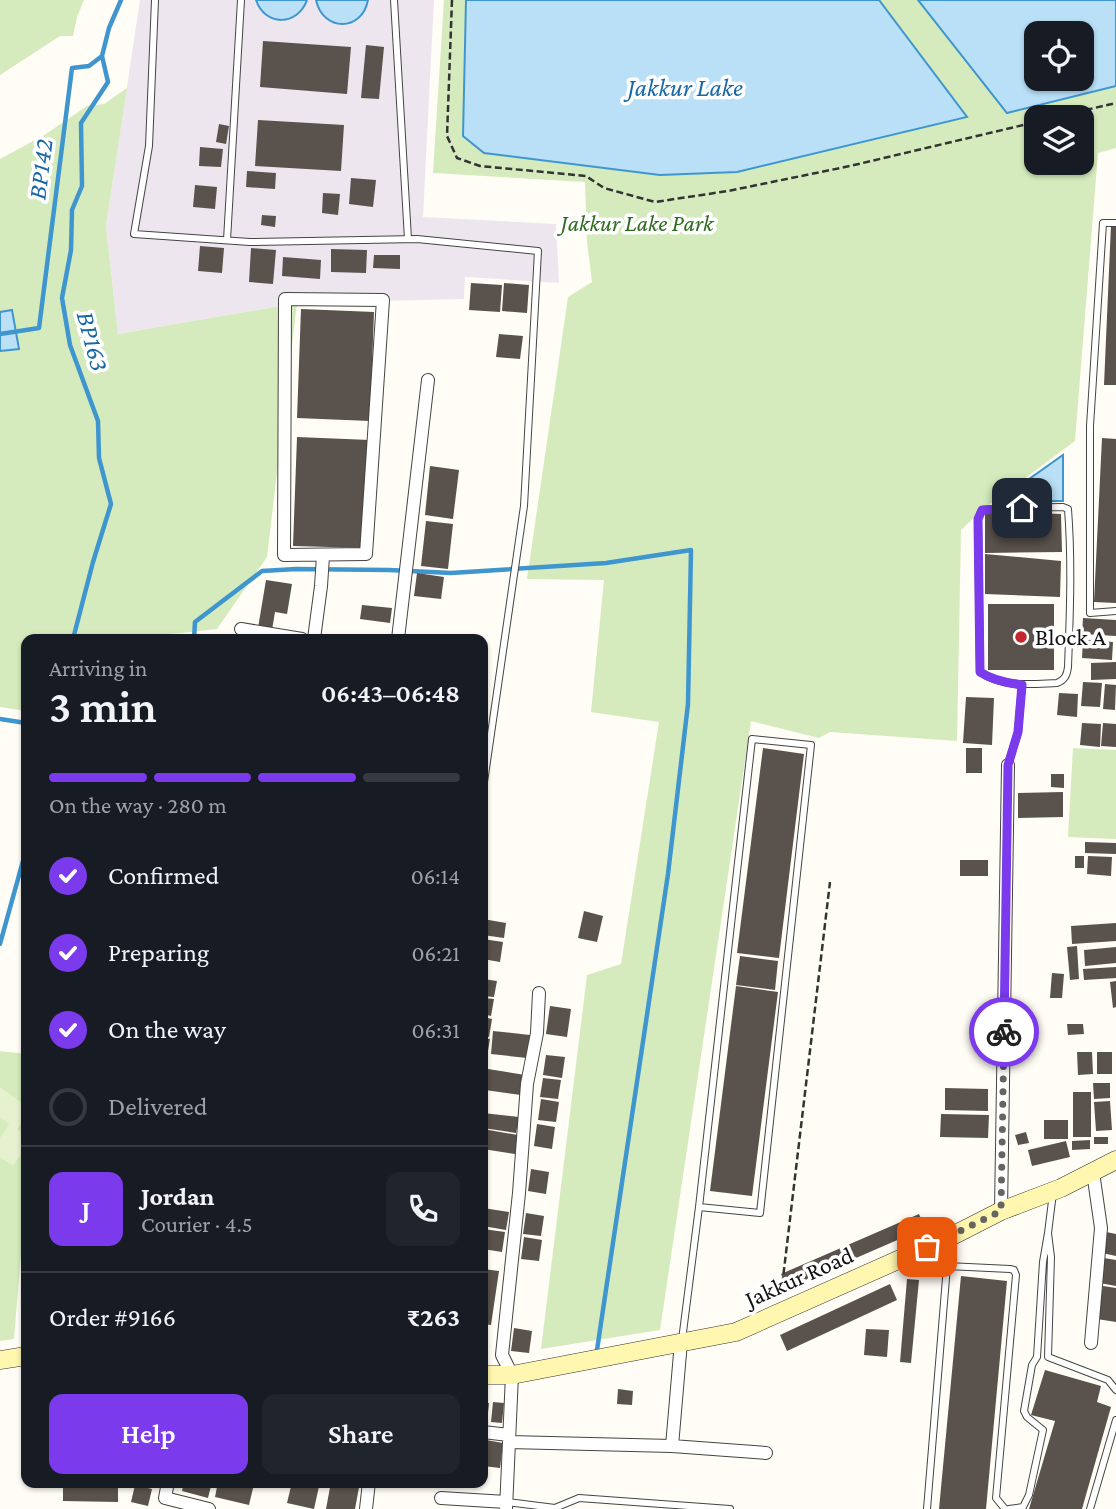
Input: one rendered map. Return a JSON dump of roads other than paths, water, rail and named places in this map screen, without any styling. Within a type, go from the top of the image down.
[{"type":"street","points":[[285,299],[383,300],[366,554],[323,558],[284,555],[285,299]]},
{"type":"street","points":[[399,634],[428,380]]},
{"type":"street","points":[[315,634],[323,558]]},
{"type":"street","points":[[241,629],[272,634]]},
{"type":"street","points":[[1001,1211],[1008,765]]},
{"type":"street","points":[[441,1498],[506,1506],[512,1375],[502,1355],[527,1084],[537,1033],[539,993]]},
{"type":"street","name":"Jakkur Road","points":[[488,1375],[512,1375],[736,1332],[952,1236],[1001,1211],[1054,1191],[1116,1160]]},
{"type":"street","points":[[1091,1343],[1101,1228],[1093,1172]]},
{"type":"street","points":[[672,1446],[681,1342]]},
{"type":"street","points":[[0,1360],[21,1357]]},
{"type":"street","points":[[488,1433],[509,1438],[766,1453]]},
{"type":"street","points":[[167,1488],[165,1498],[209,1509]]},
{"type":"street","points":[[366,1509],[368,1488]]},
{"type":"lane","points":[[155,0],[149,146],[134,234],[250,242],[408,239],[538,251],[524,506],[488,754]]},
{"type":"lane","points":[[228,240],[241,0]]},
{"type":"lane","points":[[394,0],[408,239]]},
{"type":"lane","points":[[1116,223],[1102,223],[1090,426],[1090,613],[1116,611]]},
{"type":"lane","points":[[1063,507],[1068,509],[1070,534],[1068,667],[1062,681],[1057,683],[1022,685],[1010,684],[980,672],[978,519],[982,510],[1063,507]]},
{"type":"lane","points":[[1008,765],[1018,732],[1022,685]]},
{"type":"lane","points":[[681,1342],[752,739],[811,745],[760,1213],[699,1207]]},
{"type":"lane","points":[[947,1266],[1010,1269],[1014,1270],[1016,1275],[996,1498],[1007,1509],[1023,1507],[1029,1495],[1043,1430],[1027,1417],[1024,1411],[1032,1365],[1037,1357],[1043,1262],[1054,1191]]},
{"type":"lane","points":[[1048,1233],[1051,1257],[1048,1357],[1108,1380],[1116,1390]]},
{"type":"lane","points":[[927,1509],[947,1266],[952,1236]]},
{"type":"lane","points":[[1090,1509],[1116,1420]]},
{"type":"lane","points":[[506,1506],[555,1508],[579,1498],[730,1509]]},
{"type":"water","points":[[256,0],[307,0],[296,15],[281,20],[266,15]]},
{"type":"water","points":[[316,0],[368,0],[358,18],[342,24],[326,18]]},
{"type":"water","name":"Jakkur Lake","points":[[466,0],[879,0],[967,117],[737,172],[660,175],[484,153],[463,136]]},
{"type":"water","points":[[918,0],[1116,0],[1116,86],[1039,105],[1024,105],[1024,109],[1007,113]]},
{"type":"water","points":[[12,310],[19,349],[0,351],[0,312]]},
{"type":"water","points":[[1063,455],[1063,501],[998,501]]},
{"type":"waterway","name":"BP142","points":[[0,334],[39,328],[72,68],[89,66],[102,56],[109,28],[121,0]]},
{"type":"waterway","name":"BP163","points":[[74,634],[111,504],[99,458],[98,421],[70,345],[62,298],[71,250],[72,210],[82,186],[81,123],[108,82],[102,56]]},
{"type":"waterway","points":[[194,634],[195,622],[262,571],[296,569],[451,573],[606,563],[691,550],[688,704],[668,874],[597,1350]]},
{"type":"waterway","points":[[0,719],[21,722]]},
{"type":"waterway","name":"BP163","points":[[0,944],[21,868]]},
{"type":"place","name":"Block A","points":[[1021,637]]},
{"type":"park label","name":"Jakkur Lake Park","points":[[637,223]]}]
